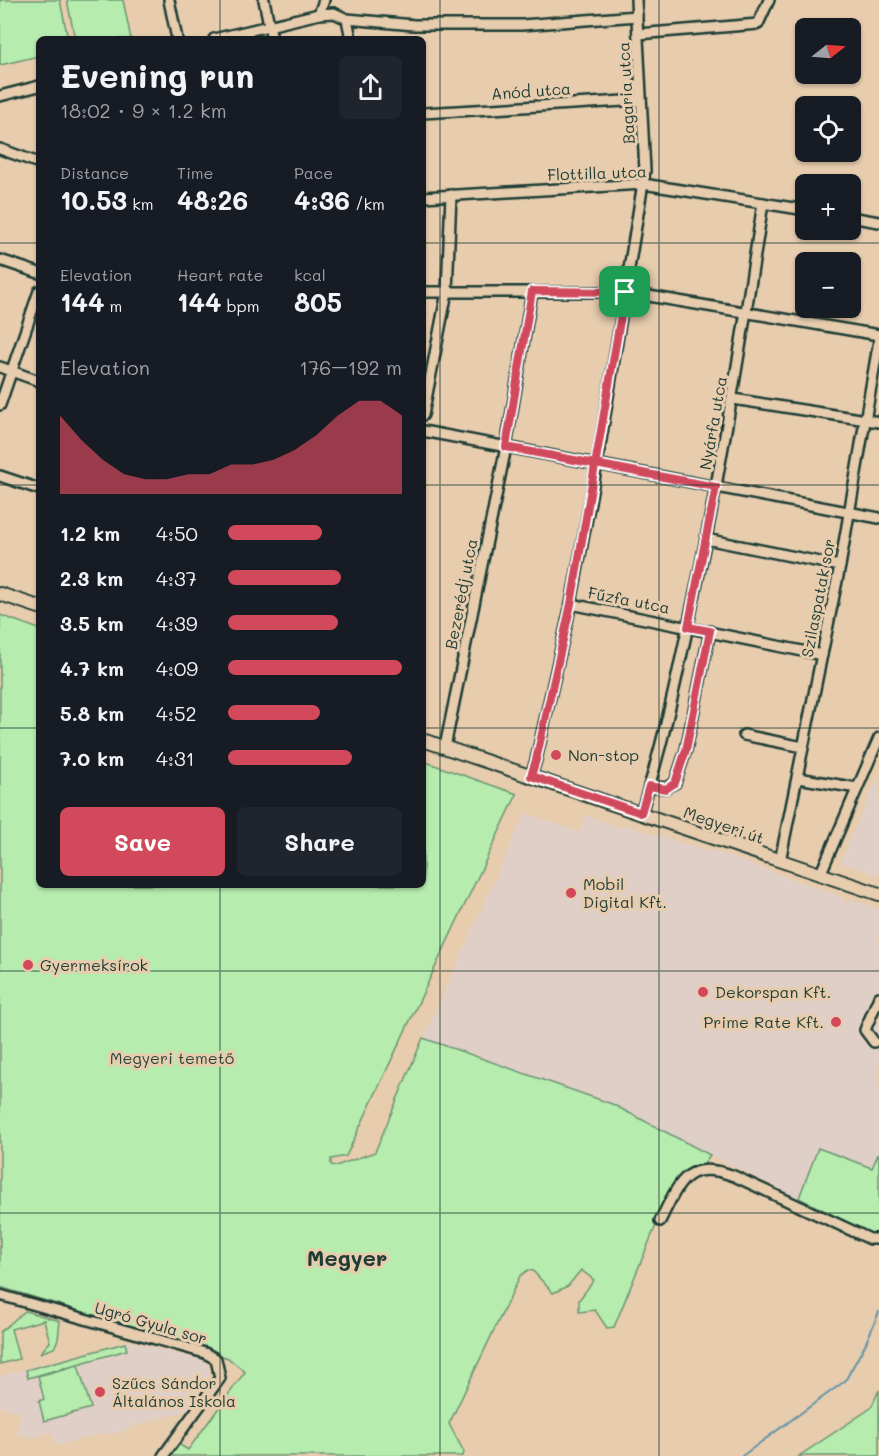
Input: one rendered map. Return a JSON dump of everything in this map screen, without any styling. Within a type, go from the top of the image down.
[{"type":"main road","points":[[0,594],[36,607]]},
{"type":"main road","name":"Megyeri út","points":[[426,741],[879,894]]},
{"type":"street","points":[[169,0],[176,36]]},
{"type":"street","points":[[264,0],[271,36]]},
{"type":"street","points":[[319,14],[324,0]]},
{"type":"street","name":"Bagaria utca","points":[[531,776],[571,604],[597,464],[645,171],[636,0]]},
{"type":"street","points":[[638,34],[758,24],[769,0]]},
{"type":"street","points":[[226,36],[319,14],[334,13],[347,19],[414,25],[512,25],[637,16]]},
{"type":"street","points":[[347,19],[350,36]]},
{"type":"street","points":[[0,96],[36,87]]},
{"type":"street","name":"Anód utca","points":[[426,113],[641,99]]},
{"type":"street","points":[[0,149],[36,162]]},
{"type":"street","name":"Flottilla utca","points":[[426,197],[643,184],[795,208]]},
{"type":"street","points":[[426,400],[447,292],[451,195]]},
{"type":"street","name":"Nyárfa utca","points":[[641,813],[660,747],[706,539],[733,399],[763,203]]},
{"type":"street","points":[[861,219],[879,222]]},
{"type":"street","points":[[0,260],[36,272]]},
{"type":"street","name":"Bezerédj utca","points":[[445,747],[506,447],[532,291]]},
{"type":"street","points":[[426,292],[625,292],[879,337]]},
{"type":"street","points":[[0,405],[36,300]]},
{"type":"street","name":"Szilaspatak sor","points":[[780,861],[840,566],[879,337]]},
{"type":"street","points":[[0,367],[36,380]]},
{"type":"street","points":[[733,399],[879,422]]},
{"type":"street","points":[[426,432],[879,518]]},
{"type":"street","points":[[0,476],[36,488]]},
{"type":"street","points":[[706,539],[840,566]]},
{"type":"street","name":"Fűzfa utca","points":[[571,604],[822,655]]},
{"type":"street","points":[[649,786],[666,789],[675,783],[686,750],[710,631]]},
{"type":"street","points":[[744,735],[803,747]]},
{"type":"street","points":[[820,875],[879,738]]},
{"type":"street","points":[[798,778],[857,788]]},
{"type":"street","points":[[874,1041],[865,1030],[879,997]]},
{"type":"street","points":[[660,1221],[684,1179],[695,1171],[706,1169],[734,1176],[870,1239],[879,1239]]},
{"type":"street","name":"Ugró Gyula sor","points":[[0,1295],[205,1353],[216,1359],[220,1378],[163,1456]]},
{"type":"shaded area","points":[[879,774],[879,876],[840,862]]},
{"type":"shaded area","points":[[525,813],[579,832],[586,815],[622,828],[626,825],[702,848],[707,852],[709,849],[843,897],[842,901],[849,903],[851,899],[879,909],[879,1233],[871,1234],[612,1104],[423,1038]]},
{"type":"shaded area","name":"Szűcs Sándor Általános Iskola","points":[[130,1341],[204,1361],[207,1364],[210,1370],[209,1378],[186,1411],[127,1430],[101,1434],[56,1446],[52,1432],[30,1438],[16,1433],[22,1413],[0,1406],[0,1376]]},
{"type":"green space","points":[[0,0],[60,0],[67,36],[36,36],[36,57],[0,65]]},
{"type":"green space","points":[[67,0],[123,0],[130,36],[74,36]]},
{"type":"green space","name":"Megyeri temető","points":[[0,615],[36,628],[36,888],[426,888],[426,762],[517,794],[346,1156],[331,1159],[331,1165],[336,1166],[375,1152],[423,1038],[612,1104],[710,1155],[704,1164],[691,1169],[682,1176],[668,1196],[614,1327],[607,1328],[595,1310],[579,1312],[579,1300],[594,1280],[581,1270],[568,1286],[553,1293],[533,1271],[528,1270],[520,1276],[449,1424],[464,1452],[463,1456],[163,1456],[174,1441],[188,1450],[245,1372],[228,1358],[182,1342],[0,1287]]},
{"type":"green space","points":[[818,1148],[872,1168],[879,1152],[879,1233],[871,1234],[799,1198]]},
{"type":"green space","points":[[25,1311],[60,1321],[58,1339],[54,1348],[40,1353],[50,1342],[44,1320],[11,1329],[19,1359],[0,1364],[0,1332]]},
{"type":"green space","points":[[125,1343],[127,1350],[28,1378],[26,1370]]},
{"type":"green space","points":[[78,1365],[91,1408],[44,1421],[39,1401],[44,1399],[38,1376]]},
{"type":"green space","points":[[879,1390],[879,1456],[799,1456],[871,1408]]},
{"type":"waterway","points":[[742,1456],[845,1381],[865,1345],[879,1312]]},
{"type":"place","name":"Non-stop","points":[[556,755]]},
{"type":"place","name":"Mobil Digital Kft.","points":[[571,893]]},
{"type":"place","name":"Gyermeksírok","points":[[28,965]]},
{"type":"place","name":"Dekorspan Kft.","points":[[703,992]]},
{"type":"place","name":"Prime Rate Kft.","points":[[836,1022]]},
{"type":"place","name":"Szűcs Sándor Általános Iskola","points":[[100,1392]]},
{"type":"district","name":"Megyer","points":[[347,1258]]},
{"type":"route","points":[[625,292],[532,291],[506,447],[597,464],[656,476],[716,487],[688,627],[710,631],[686,750],[675,783],[666,789],[649,786],[641,813],[531,776],[571,604],[597,464],[625,292]]}]
